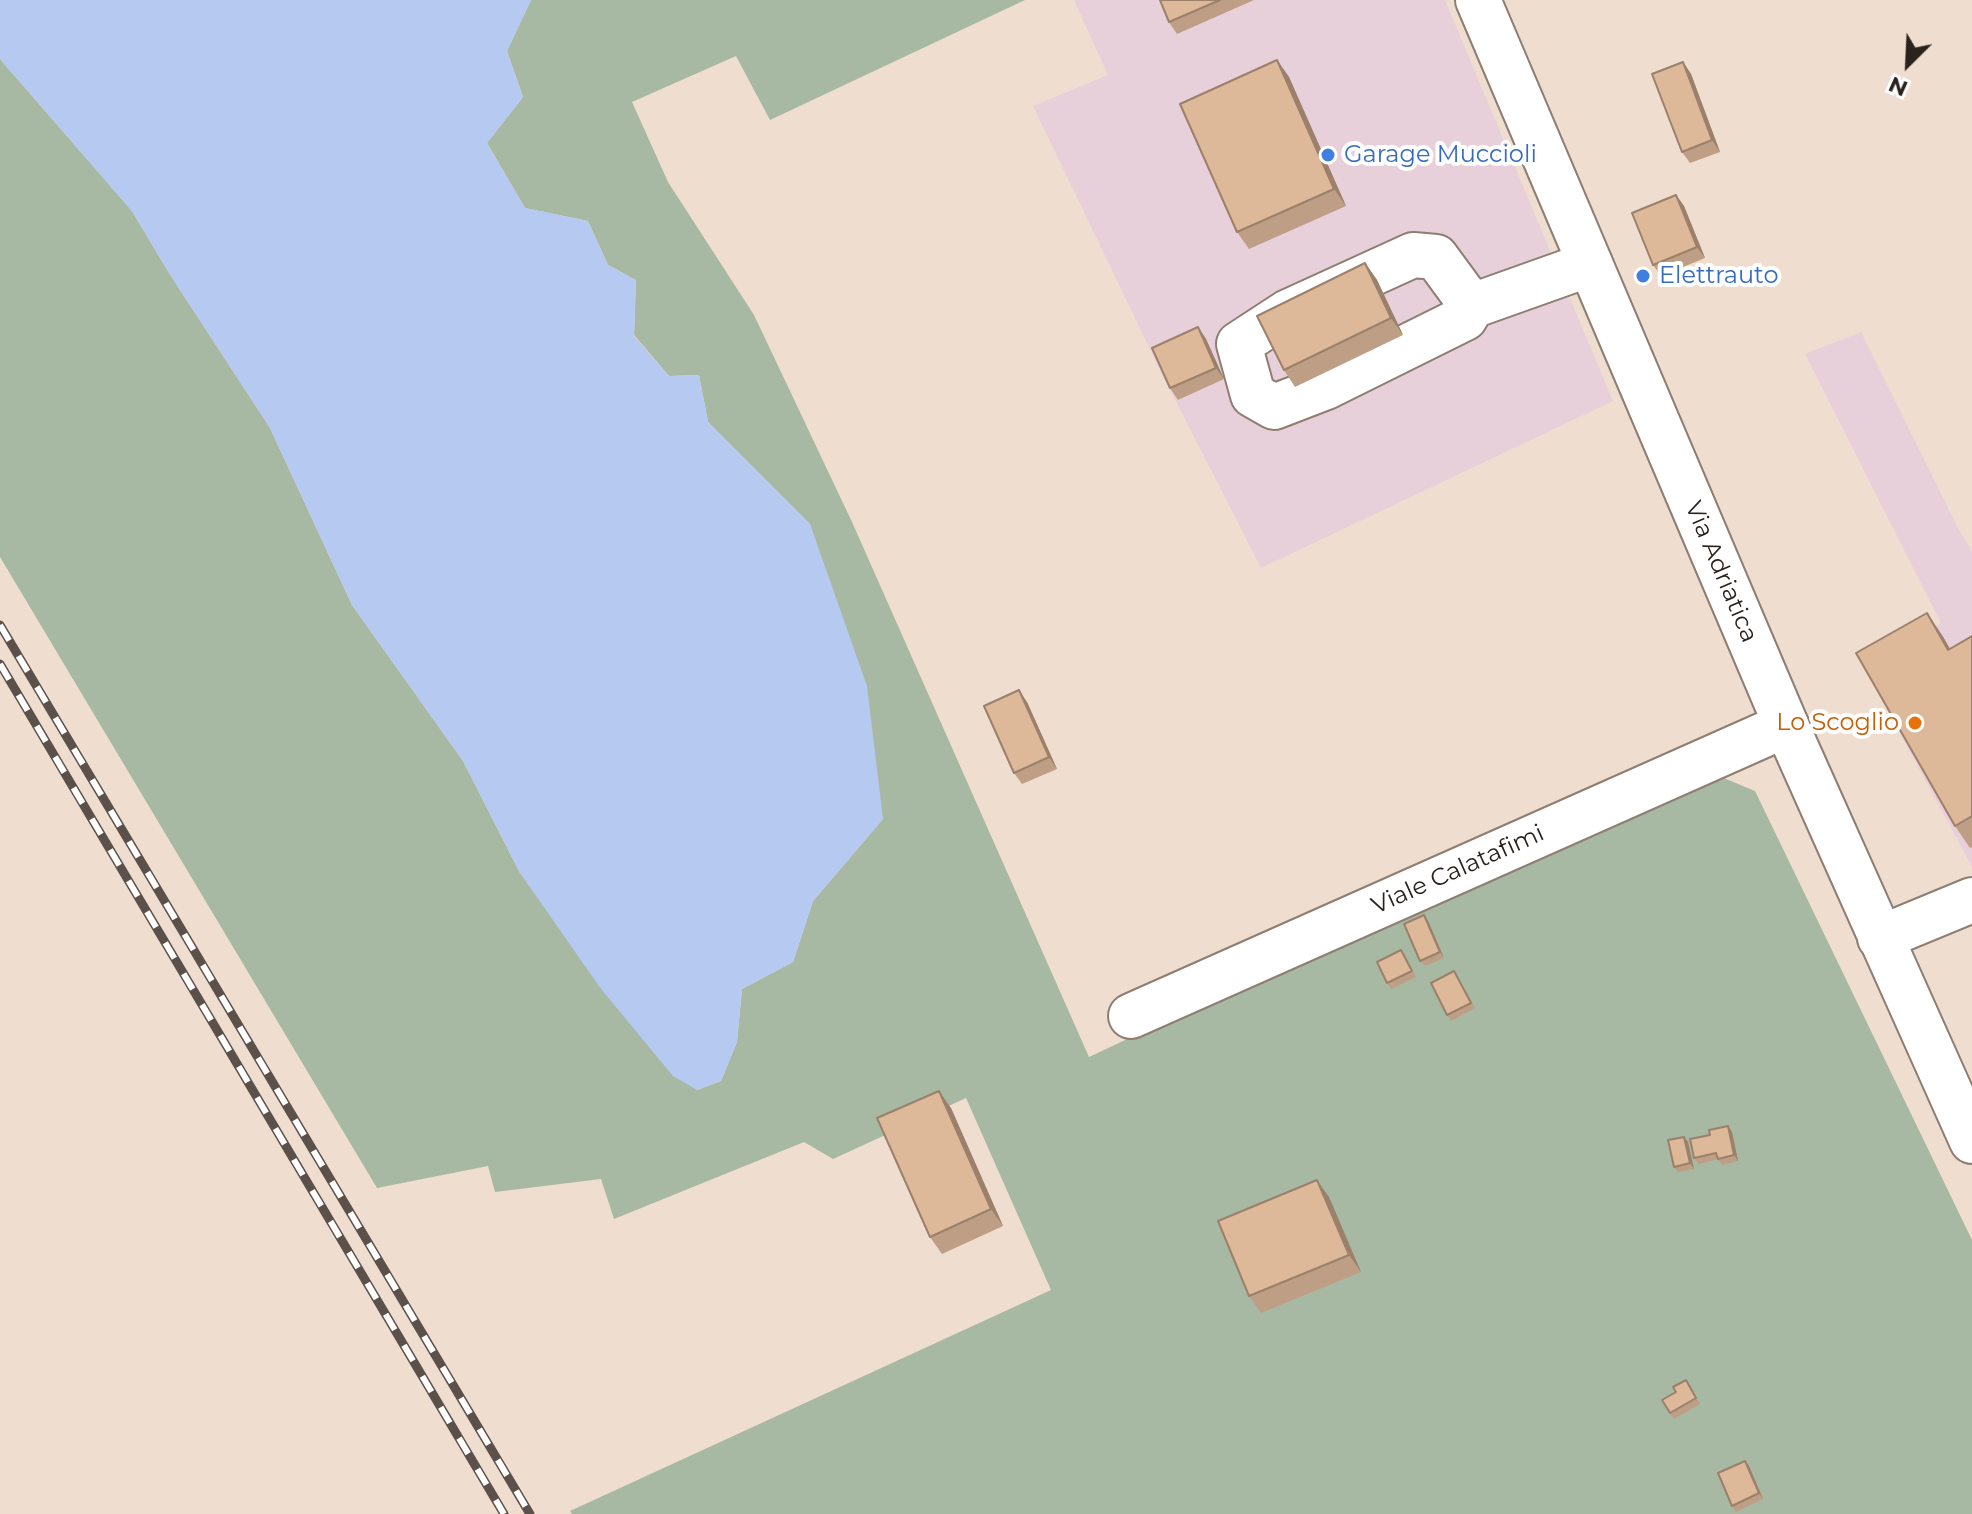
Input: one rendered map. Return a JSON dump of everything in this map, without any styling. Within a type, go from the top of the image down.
[{"type":"main road","name":"Via Adriatica","points":[[1478,0],[1786,725],[1972,1141]]},
{"type":"main road","points":[[1472,306],[1436,257],[1413,255],[1288,312],[1239,344],[1253,395],[1274,407],[1326,387],[1465,318],[1472,306],[1590,264]]},
{"type":"main road","name":"Viale Calatafimi","points":[[1131,1016],[1786,725]]},
{"type":"main road","points":[[1880,938],[1972,900]]},
{"type":"shaded area","points":[[1074,0],[1445,0],[1613,401],[1261,568],[1160,370],[1033,106],[1108,75]]},
{"type":"shaded area","points":[[1861,332],[1972,551],[1972,867],[1866,670],[1941,623],[1805,354]]},
{"type":"green space","points":[[531,0],[1025,0],[770,120],[736,56],[632,102],[668,182],[754,315],[852,522],[1089,1057],[1702,769],[1755,791],[1972,1240],[1972,1514],[572,1514],[570,1511],[1051,1290],[966,1098],[833,1159],[804,1142],[614,1219],[601,1179],[495,1192],[488,1166],[377,1188],[0,557],[0,59],[132,211],[270,428],[352,605],[463,761],[520,873],[697,1090],[721,1081],[737,1042],[742,989],[793,962],[813,901],[883,819],[810,524],[708,422],[699,375],[669,376],[634,335],[636,280],[608,265],[588,221],[525,208],[487,143],[523,97],[507,51]]},
{"type":"water","points":[[0,0],[531,0],[507,51],[523,97],[487,143],[525,208],[588,221],[608,265],[636,280],[634,336],[669,376],[699,375],[708,422],[810,524],[867,686],[883,819],[813,901],[793,962],[742,989],[737,1042],[721,1081],[697,1090],[673,1076],[601,989],[520,873],[463,761],[352,605],[270,428],[132,211],[0,59]]},
{"type":"building","points":[[1160,0],[1220,0],[1169,22]]},
{"type":"building","points":[[1277,60],[1334,189],[1237,232],[1180,104]]},
{"type":"building","points":[[1683,62],[1712,140],[1682,152],[1652,74]]},
{"type":"building","points":[[1676,195],[1697,247],[1653,265],[1632,213]]},
{"type":"building","points":[[1365,263],[1391,318],[1284,370],[1257,316]]},
{"type":"building","points":[[1198,327],[1216,368],[1170,388],[1152,348]]},
{"type":"building","points":[[1927,613],[1948,650],[1972,636],[1972,816],[1955,826],[1856,653]]},
{"type":"building","points":[[1019,690],[1049,757],[1014,773],[984,706]]},
{"type":"building","points":[[1424,915],[1440,952],[1420,961],[1404,924]]},
{"type":"building","points":[[1401,950],[1412,971],[1387,983],[1377,962]]},
{"type":"building","points":[[1454,971],[1471,1003],[1447,1015],[1431,983]]},
{"type":"building","points":[[939,1091],[991,1209],[930,1237],[877,1118]]},
{"type":"building","points":[[1728,1126],[1734,1155],[1718,1159],[1716,1153],[1694,1158],[1690,1139],[1710,1135],[1709,1130]]},
{"type":"building","points":[[1684,1137],[1690,1163],[1674,1167],[1668,1140]]},
{"type":"building","points":[[1317,1180],[1349,1255],[1249,1296],[1218,1221]]},
{"type":"building","points":[[1686,1380],[1696,1398],[1670,1413],[1662,1400],[1676,1392],[1673,1387]]},
{"type":"building","points":[[1745,1461],[1759,1493],[1732,1506],[1718,1473]]},
{"type":"railway","points":[[0,625],[530,1514]]},
{"type":"railway","points":[[0,664],[504,1514]]},
{"type":"place","name":"Garage Muccioli","points":[[1328,155]]},
{"type":"place","name":"Elettrauto","points":[[1643,276]]},
{"type":"place","name":"Lo Scoglio","points":[[1915,723]]}]
